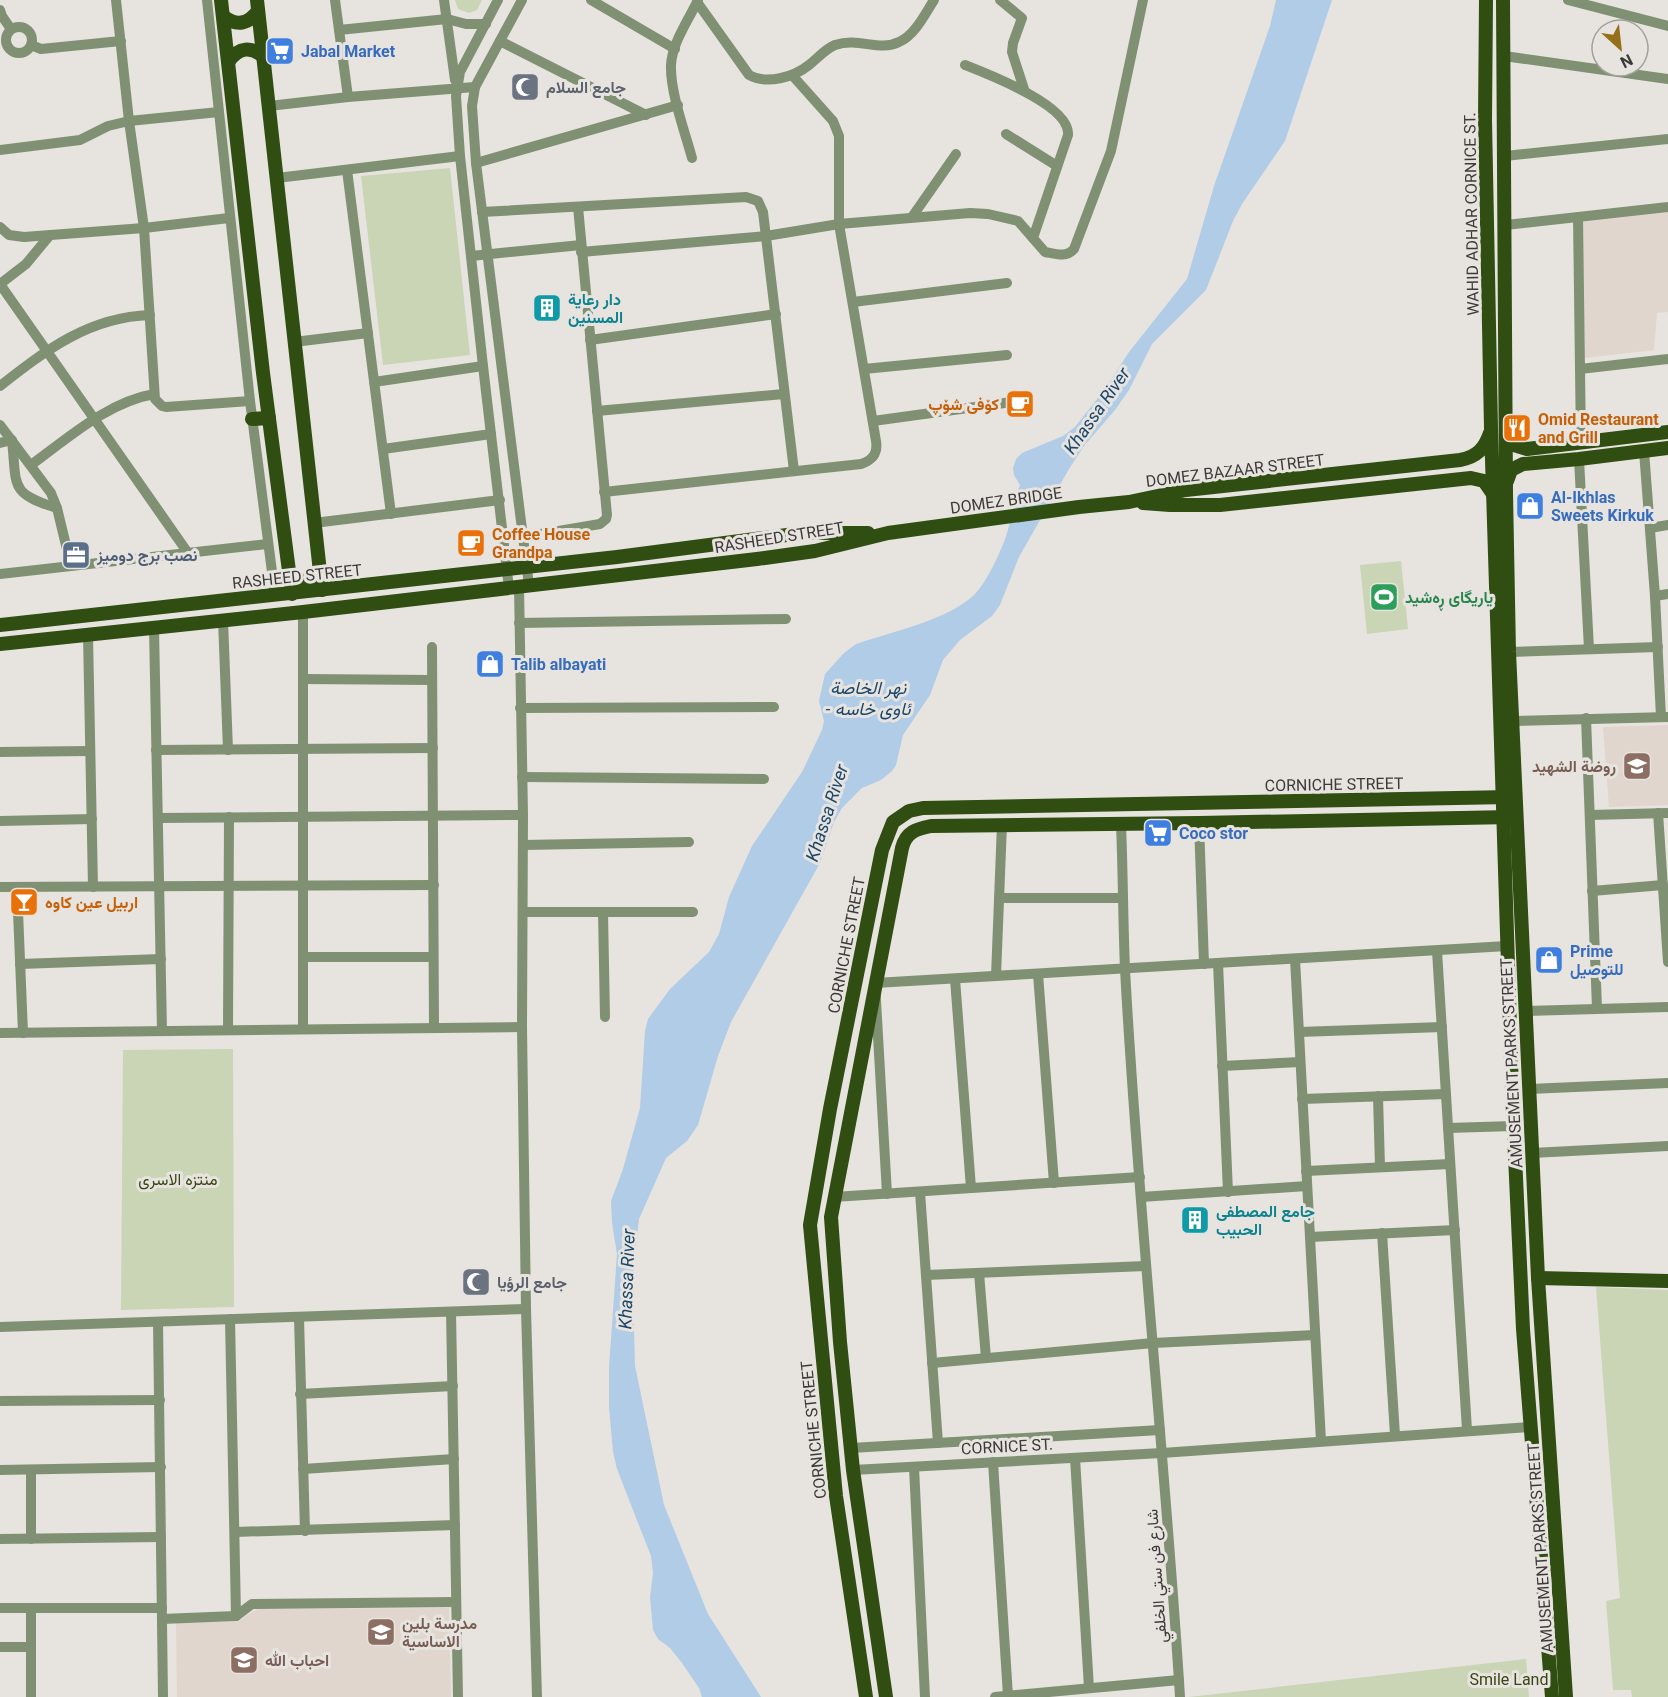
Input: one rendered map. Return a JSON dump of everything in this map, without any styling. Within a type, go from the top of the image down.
[{"type":"main road","points":[[221,0],[268,418],[291,588]]},
{"type":"main road","name":"WAHID ADHAR CORNICE ST.","points":[[1486,0],[1485,120],[1491,428]]},
{"type":"main road","name":"WAHID ADHAR CORNICE ST.","points":[[1503,0],[1507,426]]},
{"type":"main road","points":[[224,16],[234,23],[241,23],[250,20],[257,5]]},
{"type":"main road","points":[[257,5],[321,584]]},
{"type":"main road","points":[[229,61],[236,53],[244,49],[254,50],[264,57]]},
{"type":"main road","points":[[1485,120],[1504,120]]},
{"type":"main road","points":[[252,419],[268,418]]},
{"type":"main road","points":[[1507,426],[1509,439],[1514,446],[1535,456],[1579,459],[1668,448]]},
{"type":"main road","name":"AMUSEMENT PARKS STREET","points":[[1507,426],[1506,486],[1512,721],[1507,946],[1517,1210],[1530,1427],[1552,1697]]},
{"type":"main road","name":"AMUSEMENT PARKS STREET","points":[[1491,428],[1509,797]]},
{"type":"main road","name":"DOMEZ BAZAAR STREET","points":[[1129,501],[1186,490],[1466,459],[1482,449],[1491,428]]},
{"type":"main road","points":[[1506,486],[1508,474],[1514,467],[1535,456],[1581,444],[1668,432]]},
{"type":"main road","name":"DOMEZ BAZAAR STREET","points":[[1129,501],[1170,505],[1221,505],[1471,478],[1486,483],[1491,489],[1494,500]]},
{"type":"main road","name":"DOMEZ BRIDGE","points":[[888,533],[1129,501]]},
{"type":"main road","name":"RASHEED STREET","points":[[0,625],[275,595],[291,588],[321,584],[527,567],[802,533],[888,533]]},
{"type":"main road","name":"RASHEED STREET","points":[[0,644],[303,612],[815,551],[888,533]]},
{"type":"main road","points":[[46,620],[48,639]]},
{"type":"main road","name":"CORNICHE STREET","points":[[866,1697],[836,1496],[810,1225],[830,1109],[875,882],[885,840],[893,822],[909,811],[923,808],[1509,797]]},
{"type":"main road","points":[[1269,801],[1269,822]]},
{"type":"main road","points":[[886,1697],[853,1470],[831,1217],[875,983],[906,837],[914,830],[931,826],[1199,824],[1509,817]]},
{"type":"main road","name":"AMUSEMENT PARKS STREET","points":[[1509,817],[1526,1011],[1538,1278],[1566,1697]]},
{"type":"main road","points":[[1517,1210],[1534,1209]]},
{"type":"main road","points":[[1538,1278],[1668,1281]]},
{"type":"main road","points":[[815,1287],[836,1285]]},
{"type":"main road","points":[[1536,1501],[1553,1499]]},
{"type":"main road","points":[[854,1613],[873,1609]]},
{"type":"street","points":[[116,0],[129,121],[144,228],[154,394],[158,403],[166,407],[249,401]]},
{"type":"street","points":[[207,0],[249,401],[275,595]]},
{"type":"street","points":[[335,0],[348,97]]},
{"type":"street","points":[[444,0],[457,88],[460,156],[507,569],[519,586]]},
{"type":"street","points":[[457,88],[465,62],[498,0]]},
{"type":"street","points":[[522,0],[476,87],[472,106],[476,163],[527,567],[519,586],[524,912],[522,1027],[526,1309],[537,1697]]},
{"type":"street","points":[[591,0],[675,49]]},
{"type":"street","points":[[692,158],[678,105],[671,65],[675,49],[698,1],[749,75],[764,80],[792,75],[808,66],[832,46],[845,42],[860,41],[886,46],[898,43],[909,35],[934,0]]},
{"type":"street","points":[[1000,0],[1022,18],[1013,42],[1012,52],[1024,89]]},
{"type":"street","points":[[471,256],[766,236],[839,224],[970,213],[988,214],[1018,221],[1045,252],[1065,255],[1074,249],[1111,151],[1143,0]]},
{"type":"street","points":[[1568,0],[1668,26]]},
{"type":"street","points":[[0,10],[11,29]]},
{"type":"street","points":[[339,30],[447,19],[466,24],[486,24]]},
{"type":"street","points":[[17,27],[27,30],[32,38],[31,45],[23,53],[5,52],[5,38],[11,29],[17,27]]},
{"type":"street","points":[[31,45],[41,49],[121,41]]},
{"type":"street","points":[[500,41],[646,115]]},
{"type":"street","points":[[1504,56],[1668,79]]},
{"type":"street","points":[[965,64],[1024,89],[1068,125],[1068,135],[1033,238]]},
{"type":"street","points":[[604,492],[868,462],[874,456],[877,449],[873,421],[839,224],[839,136],[833,121],[792,75]]},
{"type":"street","points":[[269,106],[476,87]]},
{"type":"street","points":[[476,163],[678,105]]},
{"type":"street","points":[[0,150],[80,140],[108,126],[129,121],[219,112]]},
{"type":"street","points":[[1006,134],[1057,166]]},
{"type":"street","points":[[1505,156],[1668,138]]},
{"type":"street","points":[[912,217],[956,154]]},
{"type":"street","points":[[277,178],[460,156]]},
{"type":"street","points":[[347,170],[392,514]]},
{"type":"street","points":[[482,212],[752,198],[762,206],[794,471]]},
{"type":"street","points":[[523,537],[600,524],[607,515],[578,207]]},
{"type":"street","points":[[1506,225],[1668,207]]},
{"type":"street","points":[[1578,217],[1581,444]]},
{"type":"street","points":[[0,227],[9,235],[16,237],[144,228],[229,218]]},
{"type":"street","points":[[50,235],[26,264],[0,284],[188,553]]},
{"type":"street","points":[[853,302],[1007,283]]},
{"type":"street","points":[[590,340],[776,314]]},
{"type":"street","points":[[0,386],[46,352],[99,323],[132,316],[150,315]]},
{"type":"street","points":[[294,342],[368,333]]},
{"type":"street","points":[[864,369],[1007,355]]},
{"type":"street","points":[[1580,369],[1668,359]]},
{"type":"street","points":[[374,382],[483,366]]},
{"type":"street","points":[[31,465],[95,420],[131,400],[154,394]]},
{"type":"street","points":[[597,411],[784,394]]},
{"type":"street","points":[[873,421],[1019,401]]},
{"type":"street","points":[[0,425],[51,494],[57,508],[71,566]]},
{"type":"street","points":[[383,449],[491,434]]},
{"type":"street","points":[[0,443],[12,440]]},
{"type":"street","points":[[12,440],[17,484],[21,491],[35,501],[57,508]]},
{"type":"street","points":[[1512,721],[1664,717],[1644,451]]},
{"type":"street","points":[[1579,459],[1589,649]]},
{"type":"street","points":[[498,488],[517,486]]},
{"type":"street","points":[[314,522],[500,500]]},
{"type":"street","points":[[1650,528],[1668,525]]},
{"type":"street","points":[[0,574],[268,544]]},
{"type":"street","points":[[1655,596],[1668,594]]},
{"type":"street","points":[[303,612],[303,1029]]},
{"type":"street","points":[[223,620],[228,750]]},
{"type":"street","points":[[519,623],[786,620]]},
{"type":"street","points":[[154,628],[162,1031]]},
{"type":"street","points":[[88,635],[93,887]]},
{"type":"street","points":[[1509,652],[1658,646]]},
{"type":"street","points":[[432,647],[434,1028]]},
{"type":"street","points":[[303,679],[432,680]]},
{"type":"street","points":[[520,708],[774,707]]},
{"type":"street","points":[[1586,718],[1596,1008]]},
{"type":"street","points":[[156,750],[433,748]]},
{"type":"street","points":[[0,752],[90,751]]},
{"type":"street","points":[[522,777],[764,779]]},
{"type":"street","points":[[1590,815],[1663,813],[1663,885],[1668,962]]},
{"type":"street","points":[[158,818],[523,815]]},
{"type":"street","points":[[228,1030],[229,817]]},
{"type":"street","points":[[0,821],[92,819]]},
{"type":"street","points":[[996,976],[1002,824]]},
{"type":"street","points":[[1199,824],[1204,964]]},
{"type":"street","name":"شارع فن ستي الخلفي","points":[[1121,825],[1125,969],[1180,1697]]},
{"type":"street","points":[[523,845],[689,842]]},
{"type":"street","points":[[0,887],[434,885]]},
{"type":"street","points":[[1593,891],[1663,885]]},
{"type":"street","points":[[17,887],[23,1033]]},
{"type":"street","points":[[999,898],[1123,898]]},
{"type":"street","points":[[524,912],[693,912]]},
{"type":"street","points":[[603,912],[605,1017]]},
{"type":"street","points":[[887,1194],[875,983],[1507,946]]},
{"type":"street","points":[[1437,951],[1467,1430]]},
{"type":"street","points":[[303,957],[434,957]]},
{"type":"street","points":[[20,964],[160,958]]},
{"type":"street","points":[[1294,959],[1321,1441]]},
{"type":"street","points":[[1218,963],[1228,1192]]},
{"type":"street","points":[[1038,974],[1054,1183]]},
{"type":"street","points":[[955,979],[971,1188]]},
{"type":"street","points":[[1526,1011],[1668,1006]]},
{"type":"street","points":[[0,1033],[522,1027]]},
{"type":"street","points":[[1299,1032],[1442,1027]]},
{"type":"street","points":[[1222,1066],[1300,1062]]},
{"type":"street","points":[[1529,1089],[1668,1083]]},
{"type":"street","points":[[1302,1099],[1446,1094]]},
{"type":"street","points":[[1378,1096],[1380,1167]]},
{"type":"street","points":[[1448,1128],[1514,1126]]},
{"type":"street","points":[[1532,1154],[1668,1146]]},
{"type":"street","points":[[1306,1171],[1450,1164]]},
{"type":"street","points":[[834,1197],[1140,1178]]},
{"type":"street","points":[[1141,1197],[1307,1186]]},
{"type":"street","points":[[920,1192],[938,1443]]},
{"type":"street","points":[[1310,1237],[1455,1230]]},
{"type":"street","points":[[1382,1233],[1395,1435]]},
{"type":"street","points":[[926,1275],[1146,1266]]},
{"type":"street","points":[[980,1273],[986,1358]]},
{"type":"street","points":[[0,1327],[526,1309]]},
{"type":"street","points":[[451,1312],[458,1697]]},
{"type":"street","points":[[299,1318],[305,1531]]},
{"type":"street","points":[[230,1319],[236,1616]]},
{"type":"street","points":[[158,1322],[163,1697]]},
{"type":"street","points":[[932,1363],[1153,1343],[1316,1335]]},
{"type":"street","points":[[300,1394],[453,1386]]},
{"type":"street","points":[[0,1401],[160,1400]]},
{"type":"street","name":"CORNICE ST.","points":[[853,1470],[1162,1453],[1530,1427]]},
{"type":"street","points":[[851,1448],[1160,1430]]},
{"type":"street","points":[[1075,1458],[1089,1688]]},
{"type":"street","points":[[303,1469],[454,1459]]},
{"type":"street","points":[[993,1462],[1008,1696]]},
{"type":"street","points":[[0,1470],[160,1467]]},
{"type":"street","points":[[914,1467],[925,1697]]},
{"type":"street","points":[[31,1470],[31,1539]]},
{"type":"street","points":[[235,1532],[455,1525]]},
{"type":"street","points":[[0,1539],[161,1537]]},
{"type":"street","points":[[0,1608],[236,1616],[252,1604],[456,1602]]},
{"type":"street","points":[[31,1697],[32,1608]]},
{"type":"street","points":[[0,1647],[31,1647]]},
{"type":"street","points":[[994,1697],[1089,1688],[1102,1692],[1179,1680]]},
{"type":"shaded area","points":[[1668,209],[1668,312],[1657,313],[1654,350],[1585,358],[1581,220]]},
{"type":"shaded area","name":"روضة الشهيد","points":[[1668,725],[1668,805],[1609,807],[1603,727]]},
{"type":"shaded area","points":[[449,1608],[451,1697],[177,1697],[176,1623],[237,1621],[258,1609]]},
{"type":"green space","points":[[455,0],[482,0],[477,10],[469,13],[458,9]]},
{"type":"green space","points":[[450,168],[470,355],[383,365],[361,176]]},
{"type":"green space","name":"یاریگای ڕەشید","points":[[1401,561],[1408,629],[1367,634],[1360,565]]},
{"type":"green space","name":"منتزه الاسرى","points":[[233,1049],[234,1307],[121,1310],[123,1050]]},
{"type":"green space","points":[[1596,1287],[1668,1290],[1668,1697],[1632,1697],[1631,1690],[1613,1690],[1606,1601],[1620,1598]]},
{"type":"green space","name":"Smile Land","points":[[1526,1659],[1529,1697],[1189,1697]]},
{"type":"water","name":"نهر الخاصة - ئاوی خاسە","points":[[1276,0],[1332,0],[1285,141],[1242,204],[1206,290],[1152,344],[1129,390],[1084,446],[1069,469],[1019,557],[1000,605],[992,616],[960,640],[943,660],[930,695],[903,735],[896,765],[881,780],[862,788],[842,808],[834,822],[820,863],[731,1022],[718,1056],[698,1125],[687,1141],[666,1158],[639,1219],[633,1293],[635,1366],[664,1505],[708,1614],[761,1697],[702,1697],[699,1688],[682,1663],[670,1648],[658,1639],[653,1630],[650,1597],[653,1573],[651,1556],[617,1469],[609,1407],[609,1367],[617,1254],[611,1201],[623,1169],[640,1108],[645,1031],[648,1019],[670,989],[709,952],[719,934],[729,897],[752,846],[802,772],[822,730],[824,721],[819,701],[825,674],[844,653],[856,644],[935,618],[964,603],[975,594],[991,570],[1006,535],[1020,485],[1014,475],[1013,468],[1016,459],[1022,453],[1063,436],[1075,427],[1105,389],[1129,352],[1187,279],[1214,186],[1270,26]]},
{"type":"place","name":"Jabal Market","points":[[280,51]]},
{"type":"place","name":"جامع السلام","points":[[525,87]]},
{"type":"place","name":"دار رعاية المسنين","points":[[547,308]]},
{"type":"place","name":"کۆفی شۆپ","points":[[1020,404]]},
{"type":"place","name":"Omid Restaurant and Grill","points":[[1517,428]]},
{"type":"place","name":"Al-Ikhlas Sweets Kirkuk","points":[[1530,506]]},
{"type":"place","name":"Coffee House Grandpa","points":[[471,543]]},
{"type":"place","name":"نصب برج دوميز","points":[[76,555]]},
{"type":"place","name":"یاریگای ڕەشید","points":[[1384,597]]},
{"type":"place","name":"Talib albayati","points":[[490,664]]},
{"type":"place","name":"روضة الشهيد","points":[[1637,766]]},
{"type":"place","name":"Coco stor","points":[[1158,833]]},
{"type":"place","name":"اربيل عين كاوه","points":[[24,902]]},
{"type":"place","name":"Prime للتوصيل","points":[[1549,960]]},
{"type":"place","name":"جامع المصطفى الحبيب","points":[[1195,1220]]},
{"type":"place","name":"جامع الرؤيا","points":[[476,1282]]},
{"type":"place","name":"مدرسة بلين الاساسية","points":[[381,1632]]},
{"type":"place","name":"احباب الله","points":[[244,1660]]},
{"type":"water label","name":"Khassa River","points":[[1097,411]]},
{"type":"water label","name":"Khassa River","points":[[827,813]]},
{"type":"water label","name":"Khassa River","points":[[627,1279]]}]
